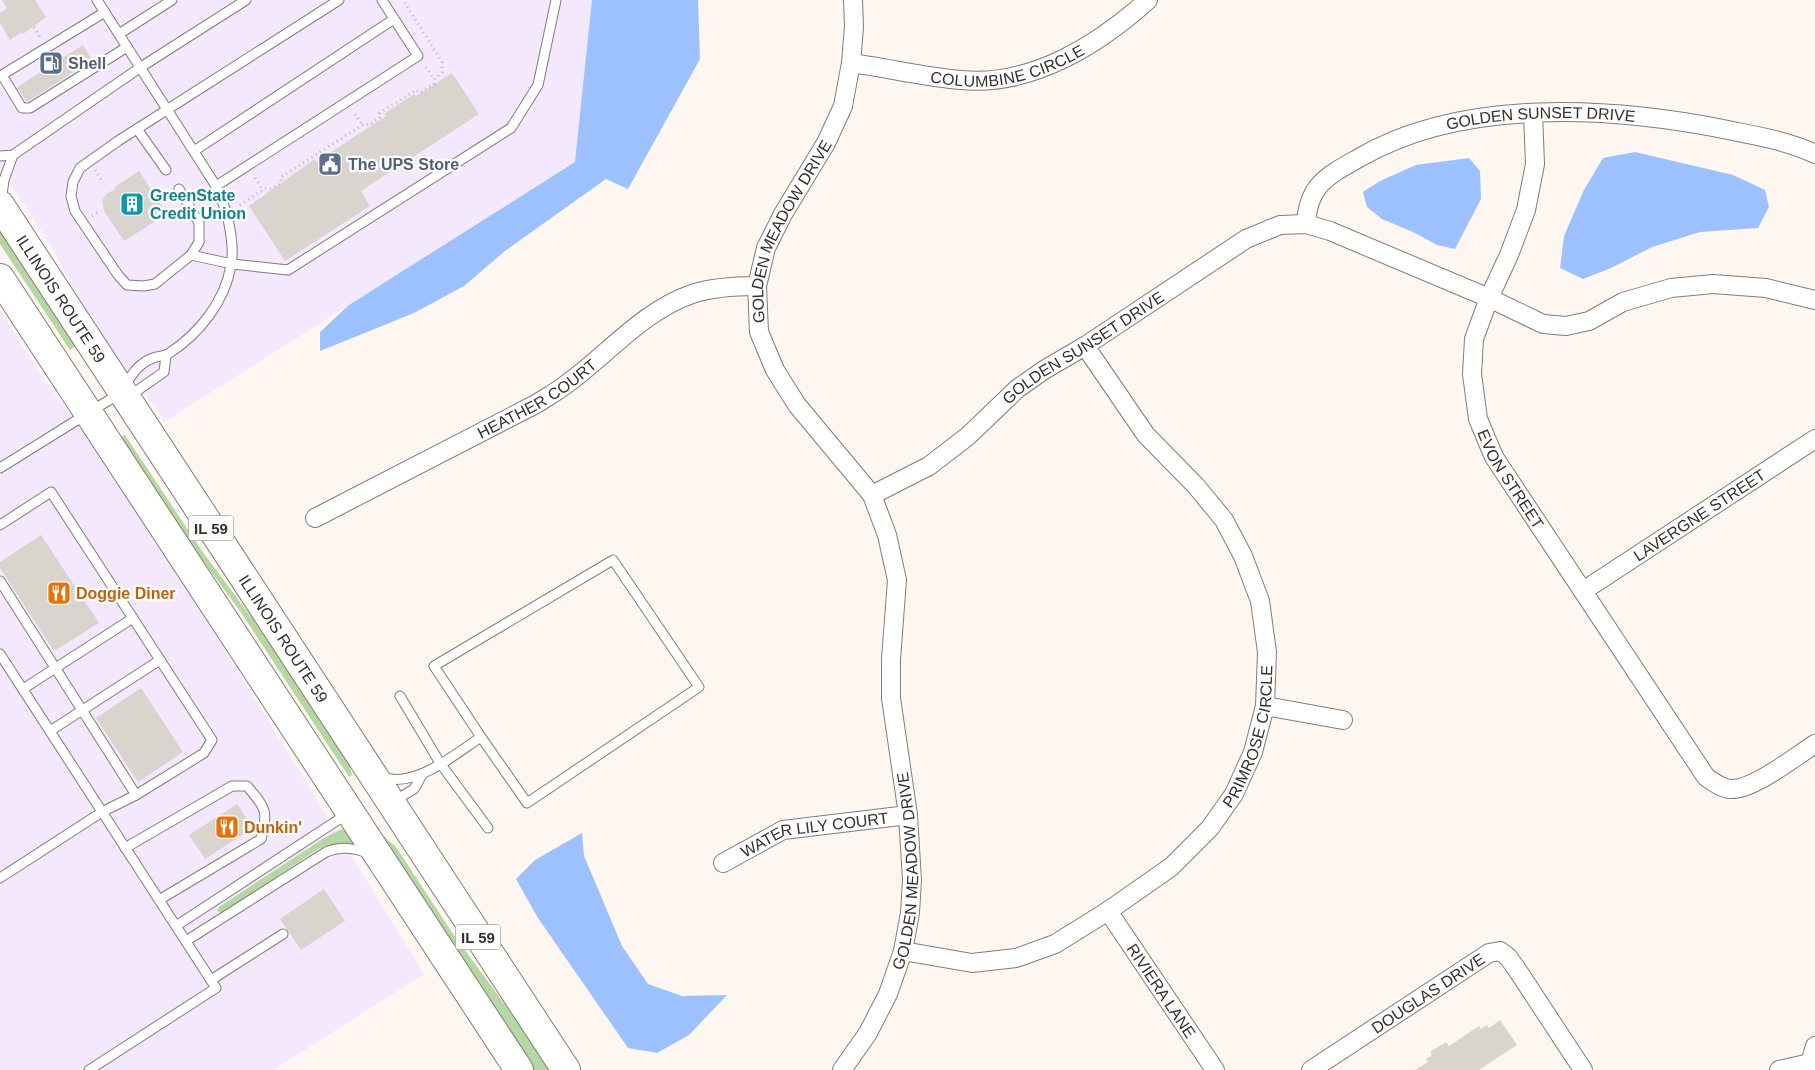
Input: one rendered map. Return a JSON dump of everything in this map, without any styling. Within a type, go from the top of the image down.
[{"type":"main road","name":"ILLINOIS ROUTE 59","points":[[0,205],[390,804],[566,1070]]},
{"type":"main road","name":"IL 59","points":[[0,278],[519,1070]]},
{"type":"main road","points":[[349,812],[390,804]]},
{"type":"street","name":"GOLDEN MEADOW DRIVE","points":[[842,1070],[880,1012],[903,952],[910,913],[912,880],[908,814],[891,698],[891,659],[897,580],[887,535],[872,495],[797,405],[775,370],[759,332],[757,286],[766,248],[783,214],[826,144],[843,106],[852,63],[853,0]]},
{"type":"street","name":"COLUMBINE CIRCLE","points":[[852,63],[962,81],[1002,80],[1037,71],[1080,51],[1148,0]]},
{"type":"street","name":"GOLDEN SUNSET DRIVE","points":[[1306,224],[1307,207],[1316,187],[1338,170],[1370,151],[1423,130],[1474,118],[1533,113],[1590,112],[1638,115],[1705,125],[1766,138],[1815,154]]},
{"type":"street","name":"EVON STREET","points":[[1533,113],[1535,164],[1526,210],[1474,339],[1472,374],[1478,419],[1494,457],[1706,778],[1717,785],[1731,789],[1745,787],[1761,779],[1815,744]]},
{"type":"street","name":"GOLDEN SUNSET DRIVE","points":[[872,495],[929,466],[968,436],[1017,390],[1044,370],[1085,346],[1246,239],[1280,225],[1306,224],[1330,231],[1489,298],[1543,324],[1566,326],[1589,320],[1623,302],[1672,288],[1705,284],[1766,288],[1815,300]]},
{"type":"street","name":"HEATHER COURT","points":[[315,518],[536,404],[568,383],[640,323],[665,307],[692,294],[724,287],[757,286]]},
{"type":"street","name":"PRIMROSE CIRCLE","points":[[903,952],[972,963],[1016,958],[1055,944],[1171,868],[1210,828],[1234,794],[1253,752],[1265,706],[1268,652],[1260,601],[1243,556],[1224,520],[1196,486],[1146,435],[1085,346]]},
{"type":"street","name":"LAVERGNE STREET","points":[[1583,591],[1815,439]]},
{"type":"street","points":[[1265,706],[1343,720]]},
{"type":"street","name":"WATER LILY COURT","points":[[723,863],[783,830],[908,814]]},
{"type":"street","name":"RIVIERA LANE","points":[[1108,911],[1215,1070]]},
{"type":"street","name":"DOUGLAS DRIVE","points":[[1311,1070],[1489,953],[1500,951],[1508,957],[1518,971],[1583,1070]]},
{"type":"street","points":[[1778,1070],[1813,1057]]},
{"type":"lane","points":[[97,0],[216,186],[228,218],[232,264],[224,291],[211,314],[192,335],[166,355],[152,358],[133,371],[122,392]]},
{"type":"lane","points":[[119,34],[172,0]]},
{"type":"lane","points":[[0,156],[13,154],[141,67],[246,0]]},
{"type":"lane","points":[[179,189],[199,223],[199,242],[191,254],[155,284],[144,286],[128,285],[118,276],[75,211],[71,196],[73,182],[80,168],[137,129],[339,0]]},
{"type":"lane","points":[[216,186],[418,56],[382,0]]},
{"type":"lane","points":[[191,254],[232,264],[288,270],[511,128],[538,85],[556,0]]},
{"type":"lane","points":[[105,12],[1,75],[22,108],[30,108],[127,46]]},
{"type":"lane","points":[[194,151],[394,20]]},
{"type":"lane","points":[[137,129],[166,170]]},
{"type":"lane","points":[[0,205],[4,180],[13,154]]},
{"type":"lane","points":[[0,468],[122,392],[138,390],[164,372],[166,355]]},
{"type":"lane","points":[[0,525],[51,492],[212,740],[204,753],[136,795],[102,812],[0,878]]},
{"type":"lane","points":[[613,560],[699,687],[528,804],[481,737],[434,666],[613,560]]},
{"type":"lane","points":[[0,581],[136,795]]},
{"type":"lane","points":[[23,689],[133,618]]},
{"type":"lane","points":[[0,654],[216,988],[89,1070]]},
{"type":"lane","points":[[50,731],[160,660]]},
{"type":"lane","points":[[400,696],[440,763],[488,828]]},
{"type":"lane","points":[[370,773],[400,780],[422,775],[481,737]]},
{"type":"lane","points":[[390,804],[414,788],[422,775]]},
{"type":"lane","points":[[125,848],[232,786],[247,786],[262,804],[266,822],[261,839],[159,900]]},
{"type":"lane","points":[[176,926],[349,812]]},
{"type":"lane","points":[[186,941],[326,852],[337,848],[348,848],[379,857]]},
{"type":"lane","points":[[212,980],[283,934]]},
{"type":"path","points":[[240,205],[266,188],[271,189],[281,183],[281,177],[364,124],[369,125],[381,117],[380,113],[416,90],[420,93],[434,84],[434,79],[442,72],[442,62],[403,0]]},
{"type":"path","points":[[34,27],[42,41]]},
{"type":"path","points":[[426,66],[434,79]]},
{"type":"path","points":[[355,114],[362,126]]},
{"type":"path","points":[[94,170],[103,183]]},
{"type":"path","points":[[255,178],[263,190]]},
{"type":"shaded area","points":[[0,0],[592,0],[576,161],[164,422],[156,407],[108,351],[47,239],[14,189],[0,173]]},
{"type":"shaded area","points":[[0,310],[49,387],[105,455],[424,974],[273,1070],[0,1070]]},
{"type":"green space","points":[[0,228],[77,345],[70,350],[0,244]]},
{"type":"green space","points":[[125,435],[202,551],[292,672],[347,758],[352,775],[349,777],[240,611],[150,489],[125,447],[122,437]]},
{"type":"green space","points":[[342,829],[346,831],[353,844],[331,845],[318,849],[225,911],[221,913],[217,911],[219,907],[324,838]]},
{"type":"green space","points":[[379,832],[396,847],[453,934],[553,1070],[532,1070]]},
{"type":"water","points":[[592,0],[698,0],[700,59],[628,189],[606,179],[505,251],[464,286],[414,313],[320,351],[320,332],[349,305],[575,162]]},
{"type":"water","points":[[1635,152],[1733,175],[1765,190],[1769,207],[1758,228],[1700,232],[1652,247],[1611,268],[1583,279],[1560,268],[1564,236],[1584,190],[1603,158]]},
{"type":"water","points":[[1469,158],[1480,171],[1481,199],[1455,249],[1437,245],[1382,219],[1367,207],[1363,192],[1380,181],[1416,165]]},
{"type":"water","points":[[582,833],[584,856],[622,946],[648,984],[682,996],[727,995],[689,1035],[657,1053],[628,1048],[538,918],[516,879],[535,860]]},
{"type":"building","points":[[2,0],[35,0],[46,17],[23,34],[22,32],[10,40],[0,23],[0,13],[7,8]]},
{"type":"building","points":[[83,45],[92,60],[27,102],[17,87]]},
{"type":"building","points":[[452,73],[479,114],[361,191],[370,206],[285,261],[249,206],[315,159],[316,162],[386,116],[384,114],[414,94],[416,96]]},
{"type":"building","name":"GreenState Credit Union","points":[[139,171],[167,214],[124,241],[104,211],[102,201],[106,194],[114,190],[117,185]]},
{"type":"building","points":[[41,535],[99,623],[54,651],[0,568],[0,562]]},
{"type":"building","points":[[141,688],[183,752],[138,782],[96,718]]},
{"type":"building","points":[[237,804],[253,828],[205,859],[189,835]]},
{"type":"building","points":[[324,889],[345,921],[301,950],[280,919]]},
{"type":"building","points":[[1500,1020],[1517,1045],[1479,1070],[1415,1070],[1428,1062],[1426,1059],[1432,1055],[1430,1052],[1446,1042],[1449,1046],[1479,1026],[1481,1029],[1487,1025],[1489,1028]]},
{"type":"place","name":"Shell","points":[[51,63]]},
{"type":"place","name":"The UPS Store","points":[[330,164]]},
{"type":"place","name":"GreenState Credit Union","points":[[132,204]]},
{"type":"place","name":"Doggie Diner","points":[[59,593]]},
{"type":"place","name":"Dunkin'","points":[[227,827]]}]
